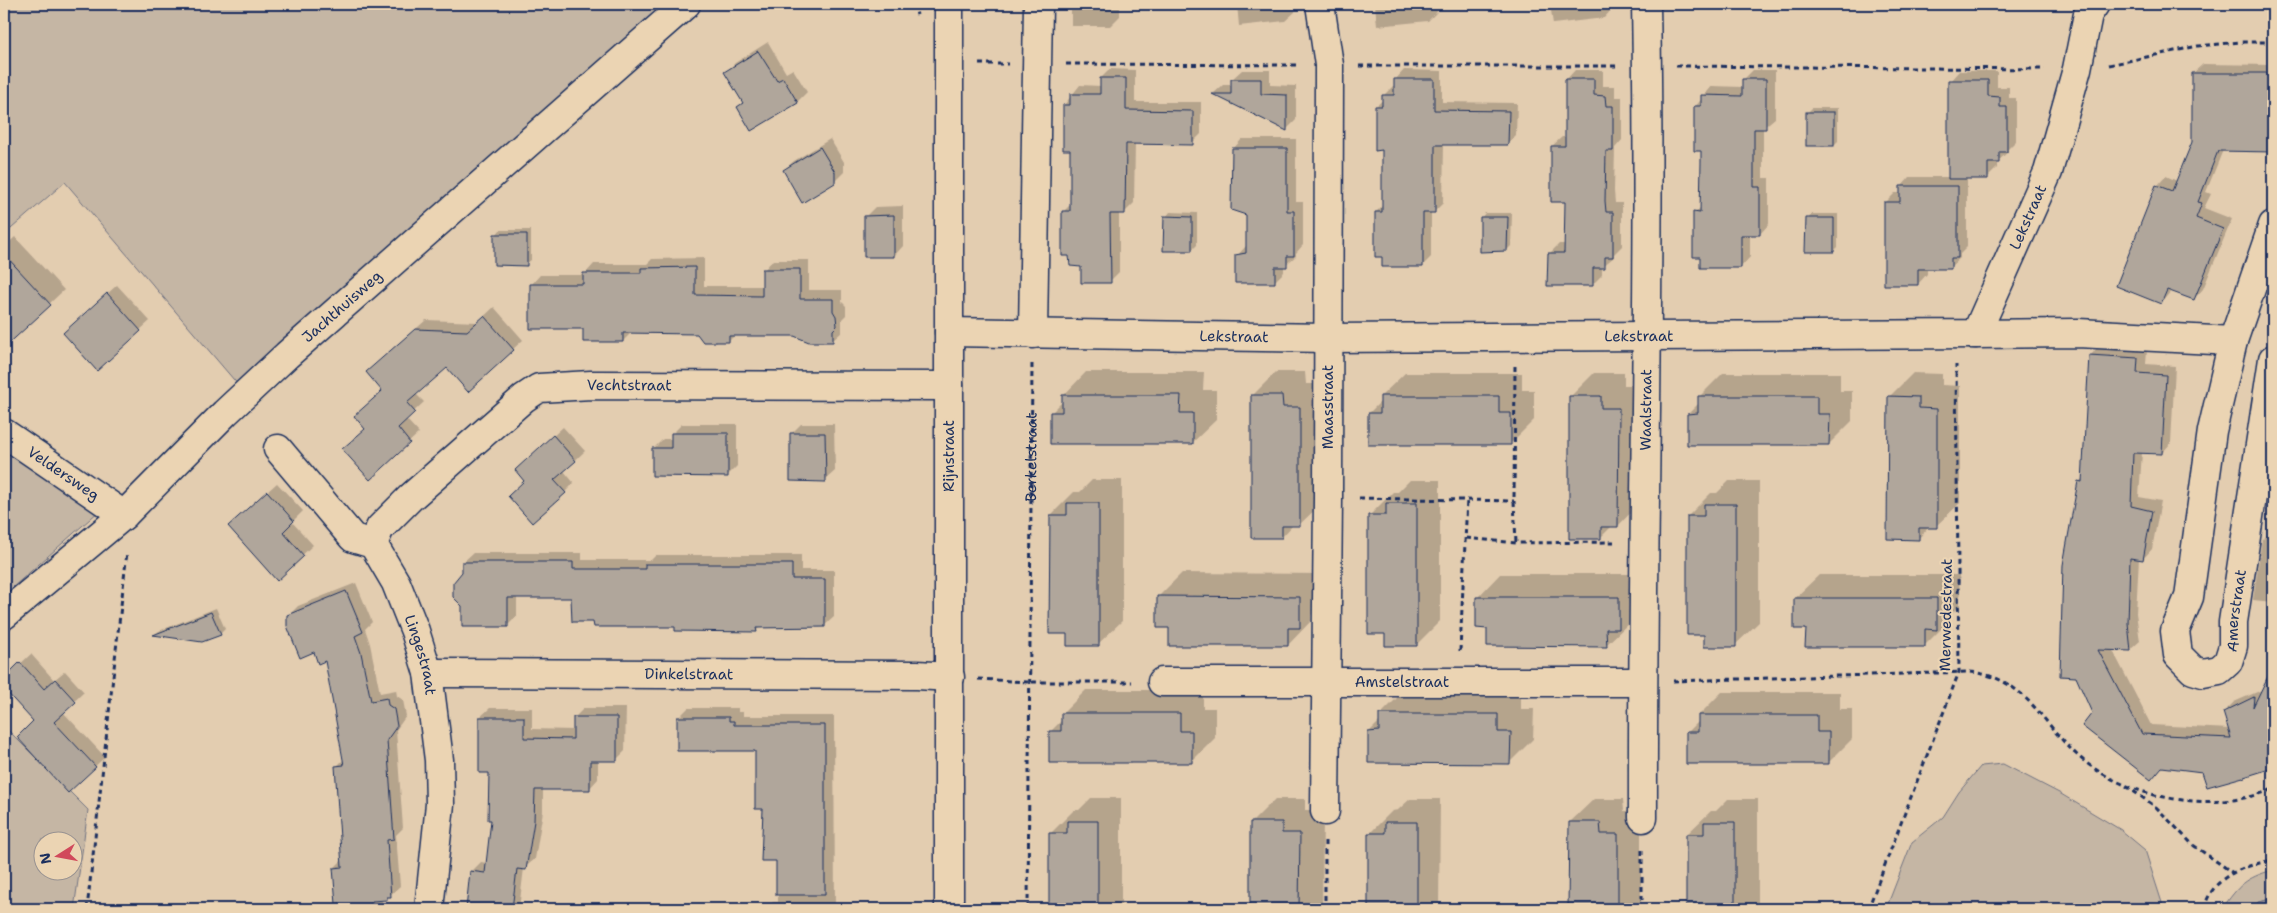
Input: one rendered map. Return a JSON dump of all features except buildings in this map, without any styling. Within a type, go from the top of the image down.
[{"type":"street","name":"Jachthuisweg","points":[[4,616],[124,515],[225,413],[287,355],[686,4]]},
{"type":"street","name":"Rijnstraat","points":[[949,4],[949,909]]},
{"type":"street","points":[[1033,334],[1038,4]]},
{"type":"street","name":"Maasstraat","points":[[1320,4],[1329,66],[1325,811]]},
{"type":"street","name":"Waalstraat","points":[[1643,818],[1642,682],[1647,337],[1646,4]]},
{"type":"street","name":"Lekstraat","points":[[949,332],[1327,338],[1966,334],[2048,172],[2077,69],[2088,14],[2095,4]]},
{"type":"street","name":"Amerstraat","points":[[2273,225],[2233,341],[2212,431],[2189,597],[2175,631],[2178,655],[2193,670],[2203,673],[2219,670],[2228,662],[2233,646],[2235,612],[2273,359]]},
{"type":"street","points":[[1966,334],[2078,333],[2233,341]]},
{"type":"street","name":"Vechtstraat","points":[[373,544],[380,528],[411,497],[524,398],[539,388],[591,385],[949,386]]},
{"type":"street","name":"Veldersweg","points":[[4,433],[124,515]]},
{"type":"street","points":[[278,449],[353,538],[373,544]]},
{"type":"street","name":"Lingestraat","points":[[373,544],[396,582],[428,672],[439,760],[440,795],[429,909]]},
{"type":"street","name":"Dinkelstraat","points":[[428,672],[917,675],[950,677]]},
{"type":"street","name":"Amstelstraat","points":[[1162,682],[1642,682]]},
{"type":"path","points":[[948,64],[2077,69],[2113,65],[2198,46],[2241,42],[2273,42]]},
{"type":"path","name":"Berkelstraat","points":[[1028,909],[1028,682],[1033,334]]},
{"type":"path","name":"Merwedestraat","points":[[1868,909],[1959,672],[1966,334]]},
{"type":"path","points":[[1515,336],[1514,501],[1516,543]]},
{"type":"path","points":[[1328,498],[1514,501]]},
{"type":"path","points":[[1459,682],[1467,499]]},
{"type":"path","points":[[87,909],[129,532],[124,515]]},
{"type":"path","points":[[1466,538],[1516,543],[1644,542]]},
{"type":"path","points":[[1642,682],[1959,672],[1985,673],[2014,687],[2051,724],[2076,754],[2090,766],[2122,783],[2156,807],[2193,845],[2233,874]]},
{"type":"path","points":[[950,677],[1028,682],[1162,682]]},
{"type":"path","points":[[2122,783],[2172,799],[2194,801],[2240,799],[2273,789]]},
{"type":"path","points":[[1325,811],[1325,909]]},
{"type":"path","points":[[1642,909],[1643,818]]},
{"type":"path","points":[[2204,909],[2207,896],[2219,882],[2256,864],[2273,860]]},
{"type":"shaded area","points":[[4,4],[668,4],[240,387],[65,182],[4,235]]},
{"type":"shaded area","points":[[4,446],[99,511],[4,595]]},
{"type":"shaded area","points":[[4,726],[88,810],[82,852],[82,830],[32,830],[32,880],[78,880],[74,909],[4,909]]},
{"type":"shaded area","points":[[2003,764],[2061,794],[2121,830],[2145,850],[2164,909],[1886,909],[1912,842],[1943,817],[1959,792],[1981,766]]},
{"type":"shaded area","points":[[2273,870],[2273,897],[2260,901],[2249,909],[2222,909],[2243,884],[2256,876]]},
{"type":"shaded area","points":[[2273,897],[2273,909],[2249,909],[2260,901]]}]
